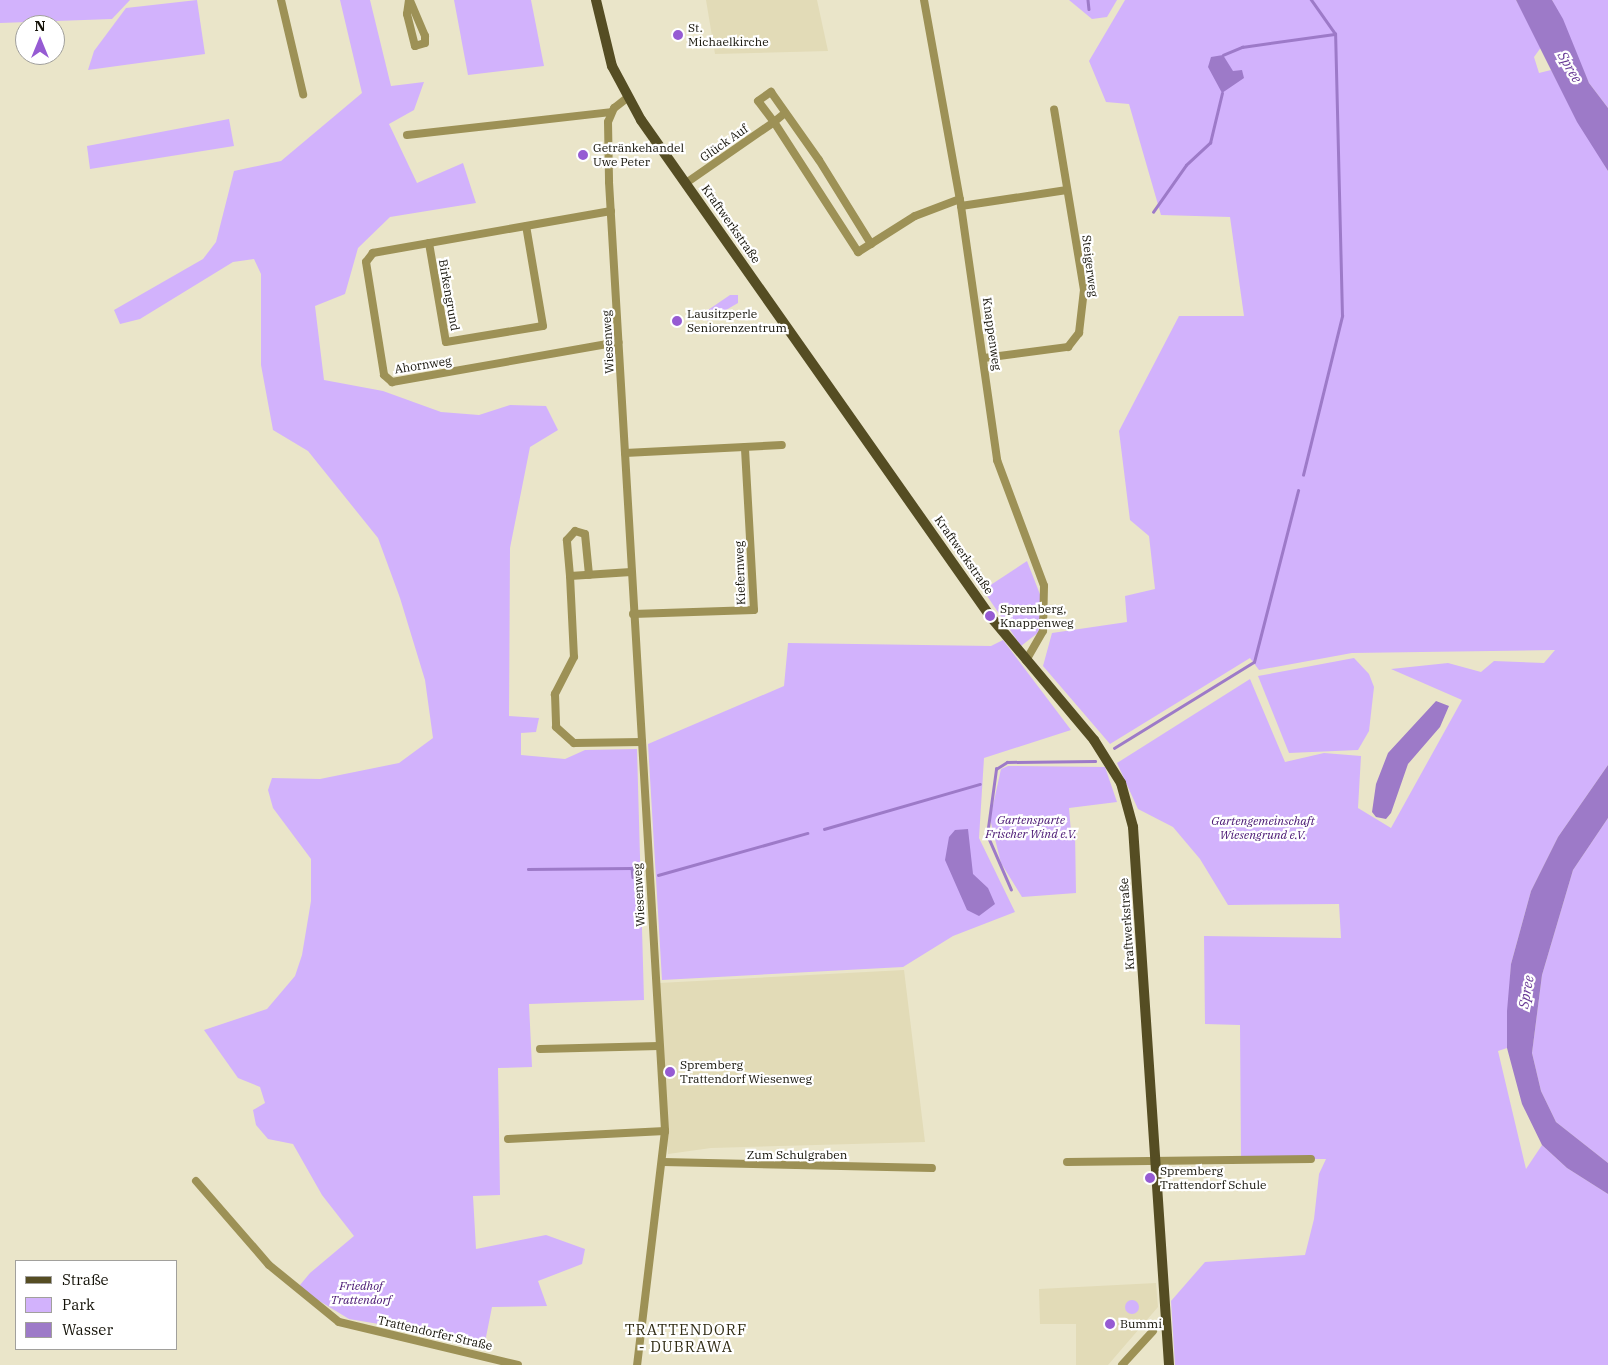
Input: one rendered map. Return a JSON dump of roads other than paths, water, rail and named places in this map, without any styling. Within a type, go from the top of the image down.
[{"type":"main road","name":"Kraftwerkstraße","points":[[596,0],[611,63],[627,98],[1026,661],[1094,740],[1128,802],[1156,1160],[1169,1365]]},
{"type":"street","points":[[281,0],[303,94]]},
{"type":"street","name":"Knappenweg","points":[[924,0],[960,202],[984,358],[997,460],[1046,601],[1040,642],[1026,661]]},
{"type":"street","points":[[410,1],[425,36],[425,43],[415,46],[407,14],[410,1]]},
{"type":"street","points":[[871,244],[819,160],[771,92],[758,101],[806,170],[858,252],[871,244],[915,216],[960,202],[1067,190]]},
{"type":"street","points":[[407,135],[611,112],[627,98]]},
{"type":"street","name":"Steigerweg","points":[[984,358],[1068,347],[1079,334],[1084,290],[1054,109]]},
{"type":"street","name":"Wiesenweg","points":[[611,112],[607,129],[611,211],[626,453],[633,614],[665,1131],[663,1162],[637,1365]]},
{"type":"street","name":"Glück Auf","points":[[686,182],[785,113]]},
{"type":"street","points":[[806,170],[819,160]]},
{"type":"street","name":"Birkengrund","points":[[526,226],[543,326],[446,342],[429,243],[611,211]]},
{"type":"street","points":[[845,229],[858,221]]},
{"type":"street","name":"Ahornweg","points":[[429,243],[372,253],[366,262],[384,375],[392,382],[619,342]]},
{"type":"street","points":[[626,453],[782,445]]},
{"type":"street","name":"Kiefernweg","points":[[633,614],[754,610],[745,447]]},
{"type":"street","points":[[590,575],[585,534],[575,531],[567,540],[574,657],[555,694],[556,727],[574,743],[642,742]]},
{"type":"street","points":[[570,576],[631,572]]},
{"type":"street","points":[[540,1049],[659,1046]]},
{"type":"street","points":[[508,1139],[665,1131]]},
{"type":"street","points":[[1067,1162],[1311,1159]]},
{"type":"street","name":"Zum Schulgraben","points":[[663,1162],[932,1168]]},
{"type":"street","name":"Trattendorfer Straße","points":[[196,1181],[269,1265],[339,1322],[518,1365]]},
{"type":"street","points":[[1122,1365],[1153,1331]]},
{"type":"water","name":"Spree","points":[[1516,0],[1552,0],[1563,19],[1589,83],[1608,108],[1608,171],[1577,122]]},
{"type":"water","points":[[1223,55],[1233,71],[1242,70],[1244,78],[1222,93],[1208,67],[1211,57]]},
{"type":"water","points":[[1436,701],[1449,706],[1440,727],[1408,764],[1391,813],[1386,819],[1376,817],[1372,812],[1376,784],[1388,753]]},
{"type":"water","name":"Spree","points":[[1608,765],[1608,818],[1573,870],[1542,975],[1532,1053],[1541,1091],[1556,1122],[1608,1163],[1608,1194],[1567,1168],[1542,1145],[1522,1104],[1507,1048],[1507,1011],[1511,964],[1531,891],[1558,837]]},
{"type":"water","points":[[968,829],[973,874],[988,888],[995,904],[979,916],[967,910],[945,860],[949,837],[955,830]]},
{"type":"waterway","points":[[1088,0],[1089,9]]},
{"type":"waterway","points":[[1303,475],[1342,316],[1335,34],[1311,0]]},
{"type":"waterway","points":[[1223,55],[1242,47],[1334,34]]},
{"type":"waterway","points":[[1153,212],[1186,165],[1210,143],[1222,93]]},
{"type":"waterway","points":[[1114,748],[1254,662],[1298,491]]},
{"type":"waterway","points":[[1011,890],[987,835],[996,769],[1007,762],[1095,761]]},
{"type":"waterway","points":[[824,829],[980,784]]},
{"type":"waterway","points":[[658,875],[807,833]]},
{"type":"waterway","points":[[528,869],[632,868],[633,877]]},
{"type":"place","name":"St. Michaelkirche","points":[[678,35]]},
{"type":"place","name":"Getränkehandel Uwe Peter","points":[[583,155]]},
{"type":"place","name":"Lausitzperle Seniorenzentrum","points":[[677,321]]},
{"type":"place","name":"Spremberg, Knappenweg","points":[[990,616]]},
{"type":"place","name":"Spremberg Trattendorf Wiesenweg","points":[[670,1072]]},
{"type":"place","name":"Spremberg Trattendorf Schule","points":[[1150,1178]]},
{"type":"place","name":"Bummi","points":[[1110,1324]]},
{"type":"district","name":"TRATTENDORF - DUBRAWA","points":[[686,1338]]},
{"type":"park label","name":"Gartensparte Frischer Wind e.V.","points":[[1031,827]]},
{"type":"park label","name":"Gartengemeinschaft Wiesengrund e.V.","points":[[1263,828]]},
{"type":"park label","name":"Friedhof Trattendorf","points":[[361,1293]]}]
